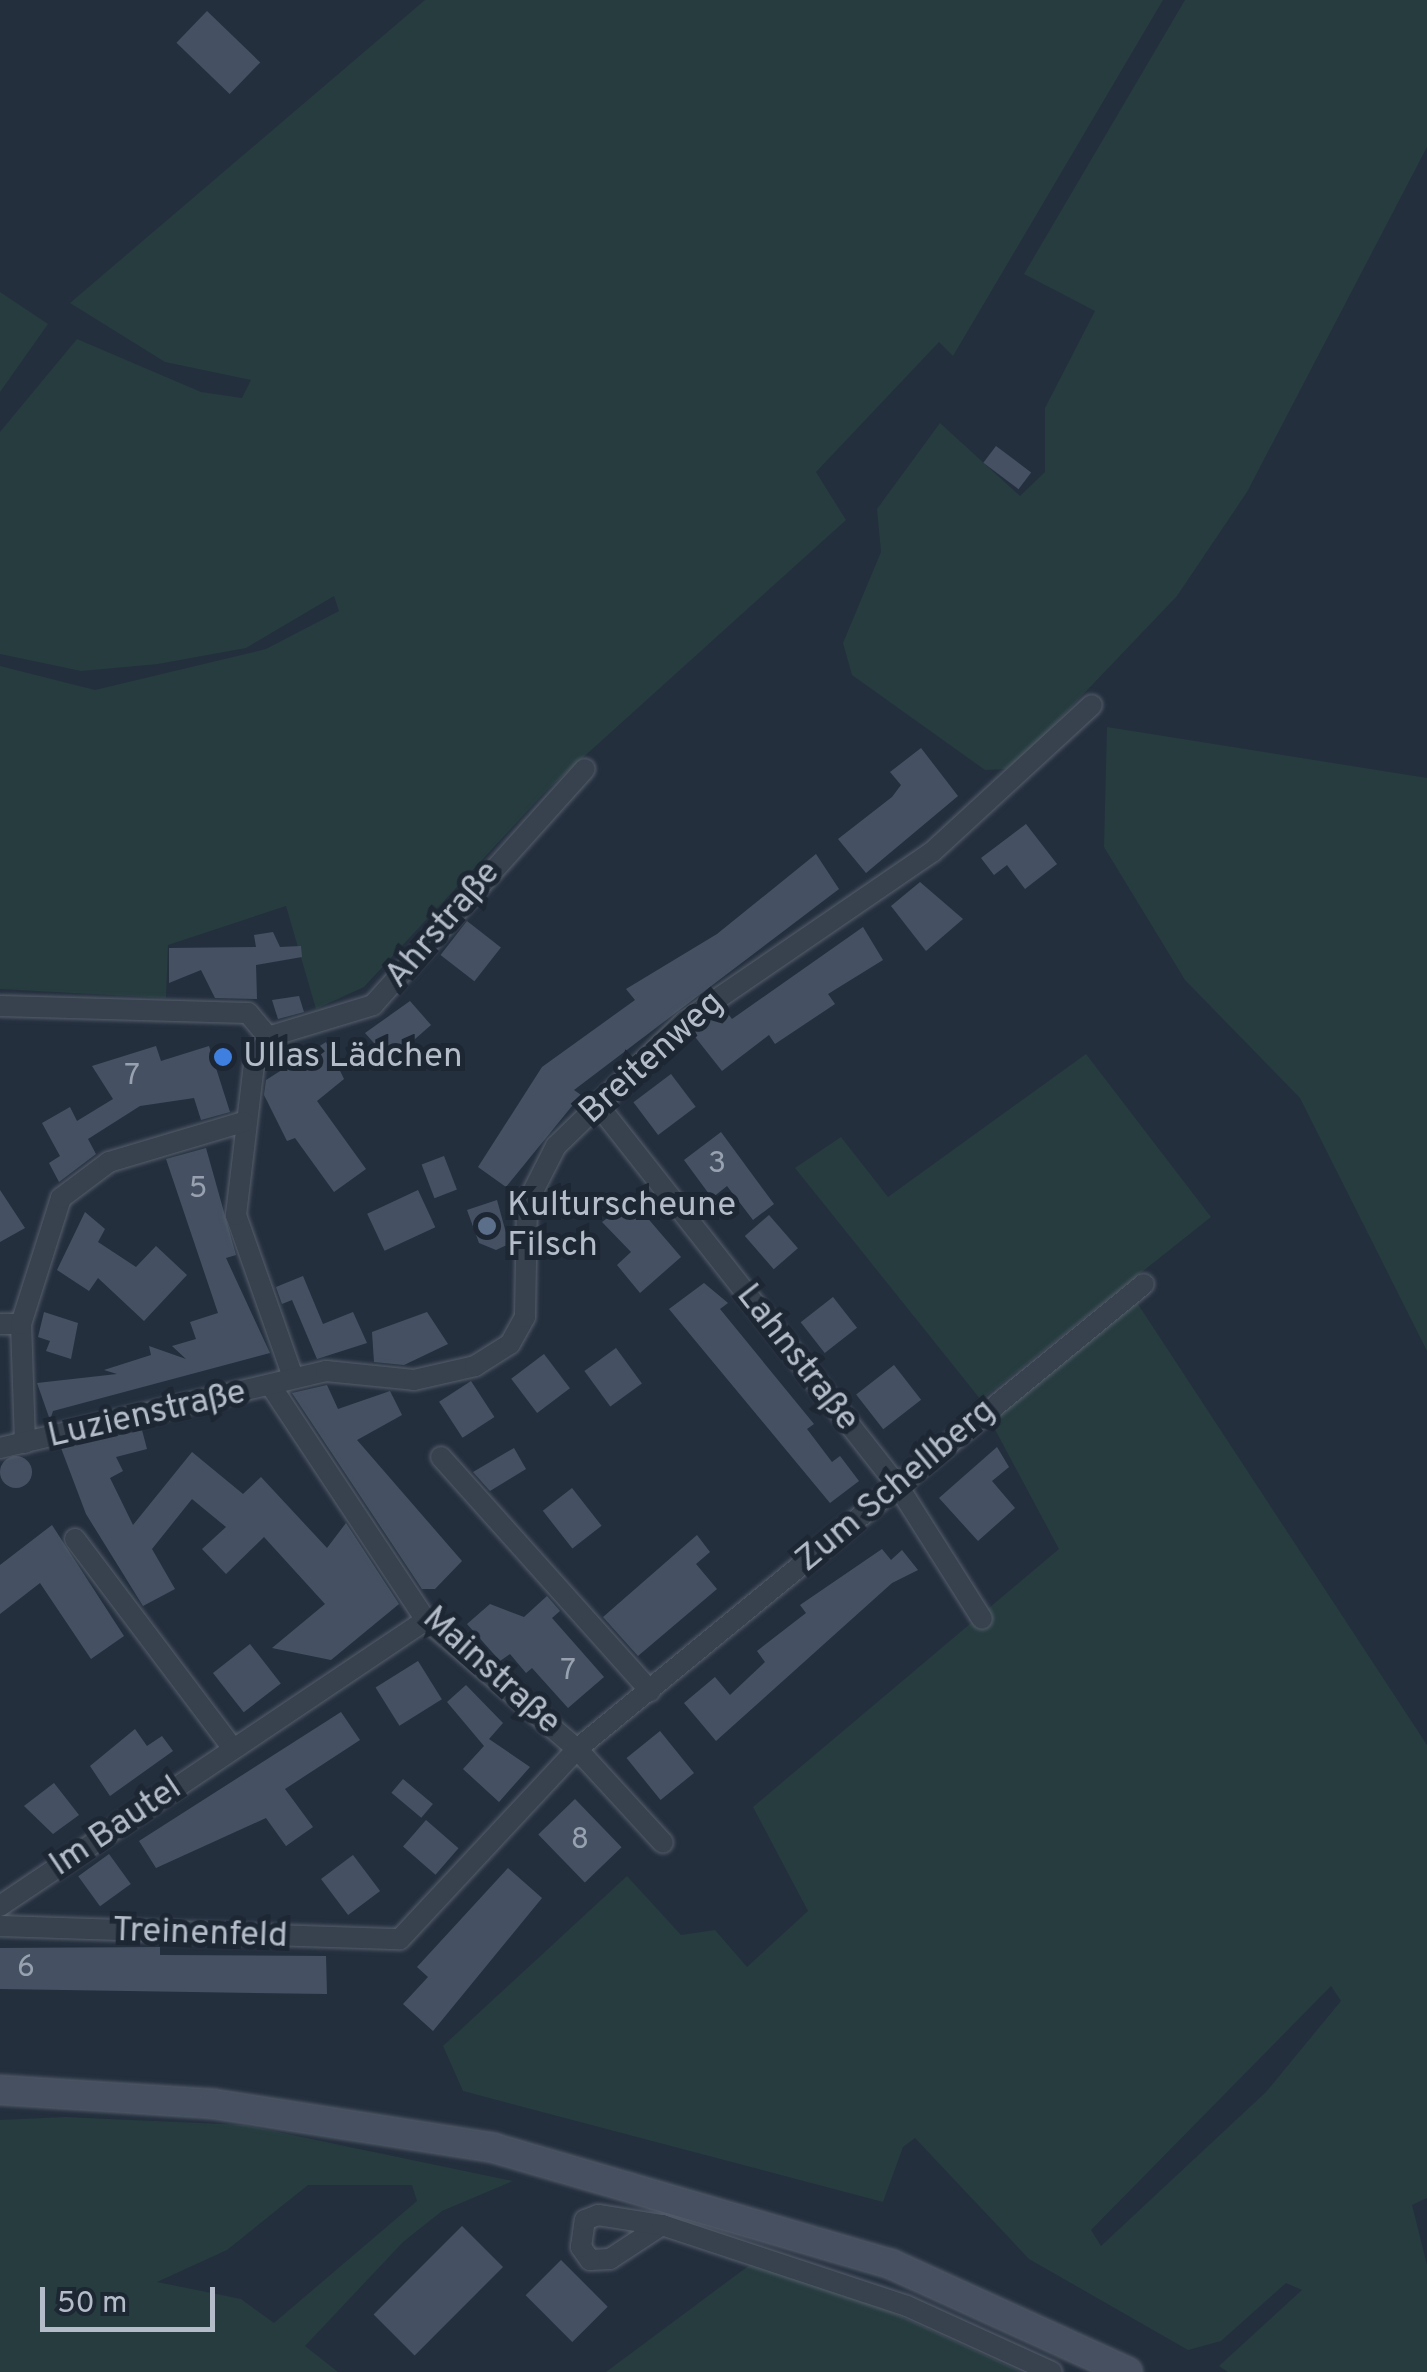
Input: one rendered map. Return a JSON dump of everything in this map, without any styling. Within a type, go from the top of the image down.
[{"type":"main road","points":[[0,2090],[230,2106],[513,2153],[874,2258],[1128,2372]]},
{"type":"street","name":"Breitenweg","points":[[293,1377],[414,1380],[475,1366],[510,1344],[525,1317],[527,1203],[556,1146],[685,1021],[932,852],[1092,705]]},
{"type":"street","name":"Ahrstraße","points":[[268,1037],[373,1005],[585,768]]},
{"type":"street","points":[[0,1006],[248,1013],[268,1037],[243,1122],[236,1215],[293,1377]]},
{"type":"street","name":"Lahnstraße","points":[[598,1106],[898,1486],[982,1619]]},
{"type":"street","points":[[25,1442],[10,1324],[61,1198],[109,1162],[243,1122]]},
{"type":"street","name":"Zum Schellberg","points":[[400,1939],[577,1749],[1144,1284]]},
{"type":"street","name":"Luzienstraße","points":[[0,1448],[271,1386],[293,1377]]},
{"type":"street","name":"Mainstraße","points":[[271,1386],[426,1620],[577,1749],[663,1843]]},
{"type":"street","points":[[440,1457],[650,1691]]},
{"type":"street","points":[[75,1540],[232,1747]]},
{"type":"street","name":"Im Bautel","points":[[0,1906],[426,1620]]},
{"type":"street","name":"Treinenfeld","points":[[0,1926],[400,1939]]},
{"type":"street","points":[[662,2225],[907,2306],[1052,2372]]},
{"type":"green space","points":[[425,0],[1163,0],[953,356],[939,342],[816,472],[846,520],[547,790],[364,987],[316,1009],[286,906],[168,945],[166,998],[0,989],[0,666],[95,690],[266,649],[339,611],[334,596],[246,648],[158,664],[81,671],[0,654],[0,432],[77,339],[201,392],[242,398],[251,380],[165,362],[70,303]]},
{"type":"green space","points":[[1185,0],[1427,0],[1427,147],[1247,492],[1177,596],[1031,749],[1006,769],[985,770],[852,675],[843,643],[881,552],[877,509],[940,423],[1020,496],[1045,472],[1045,408],[1095,311],[1024,274]]},
{"type":"green space","points":[[0,292],[48,324],[0,392]]},
{"type":"green space","points":[[1107,727],[1427,778],[1427,1351],[1300,1098],[1185,980],[1104,847]]},
{"type":"green space","points":[[1086,1054],[1211,1217],[981,1400],[795,1168],[841,1137],[888,1197]]},
{"type":"green space","points":[[1130,1292],[1427,1745],[1427,2198],[1412,2205],[1427,2265],[1427,2372],[1228,2372],[1219,2366],[1302,2290],[1286,2283],[1221,2341],[1188,2350],[1029,2259],[915,2138],[903,2147],[883,2202],[463,2091],[443,2046],[627,1876],[681,1935],[715,1930],[747,1967],[808,1911],[753,1807],[1059,1549],[991,1422],[1039,1367]],"holes":[[[1331,1986],[1341,2001],[1266,2092],[1101,2246],[1091,2230]]]},
{"type":"green space","points":[[66,2117],[244,2125],[513,2181],[442,2211],[403,2242],[305,2346],[338,2372],[0,2372],[0,2120]],"holes":[[[308,2185],[412,2185],[417,2201],[274,2323],[241,2299],[157,2282],[227,2250]]]},
{"type":"green space","points":[[751,2264],[863,2299],[1021,2372],[606,2372]]},
{"type":"building","points":[[207,11],[260,62],[230,94],[176,43]]},
{"type":"building","points":[[996,446],[1031,472],[1019,489],[983,463]]},
{"type":"building","points":[[921,748],[958,796],[866,873],[838,839],[892,797],[901,785],[890,772]]},
{"type":"building","points":[[1026,824],[1057,864],[1025,889],[1007,865],[994,875],[981,858]]},
{"type":"building","points":[[816,854],[839,889],[574,1090],[581,1095],[506,1187],[478,1167],[542,1067],[635,1000],[626,989],[717,934]]},
{"type":"building","points":[[920,882],[963,919],[926,951],[891,906]]},
{"type":"building","points":[[467,921],[501,947],[474,981],[441,955]]},
{"type":"building","points":[[863,927],[883,960],[828,994],[835,1004],[775,1044],[769,1035],[722,1071],[692,1033],[725,1010],[732,1019]]},
{"type":"building","points":[[273,932],[280,947],[301,946],[302,957],[256,965],[257,999],[215,998],[201,970],[169,983],[169,948],[256,947],[254,935]]},
{"type":"building","points":[[299,996],[304,1012],[278,1019],[272,1000]]},
{"type":"building","points":[[410,1001],[431,1025],[390,1061],[365,1033]]},
{"type":"building","points":[[326,1042],[344,1079],[317,1101],[366,1169],[334,1192],[295,1138],[287,1141],[264,1095],[266,1080]]},
{"type":"building","points":[[156,1046],[161,1061],[209,1046],[230,1112],[201,1120],[194,1098],[140,1106],[88,1139],[96,1154],[59,1182],[49,1163],[60,1156],[42,1123],[70,1107],[77,1121],[113,1099],[92,1066]]},
{"type":"building","points":[[671,1074],[696,1107],[658,1135],[633,1102]]},
{"type":"building","points":[[721,1132],[774,1204],[753,1220],[727,1186],[712,1198],[684,1160]]},
{"type":"building","points":[[206,1148],[236,1255],[226,1258],[270,1353],[53,1411],[50,1420],[37,1383],[117,1374],[104,1370],[151,1355],[149,1346],[186,1359],[172,1346],[196,1339],[190,1322],[218,1313],[166,1159]]},
{"type":"building","points":[[444,1156],[457,1190],[434,1198],[422,1165]]},
{"type":"building","points":[[0,1190],[25,1228],[0,1242]]},
{"type":"building","points":[[418,1190],[435,1227],[385,1251],[367,1214]]},
{"type":"building","name":"Kulturscheune Filsch","points":[[497,1200],[509,1244],[496,1250],[479,1243],[467,1210]]},
{"type":"building","points":[[632,1200],[681,1257],[640,1293],[617,1265],[631,1252],[602,1222]]},
{"type":"building","points":[[85,1212],[105,1229],[98,1242],[136,1267],[156,1246],[187,1275],[144,1321],[98,1278],[89,1291],[57,1270]]},
{"type":"building","points":[[769,1215],[798,1248],[774,1269],[745,1236]]},
{"type":"building","points":[[303,1276],[323,1324],[353,1312],[367,1343],[317,1359],[292,1300],[282,1304],[276,1287]]},
{"type":"building","points":[[704,1283],[728,1303],[720,1309],[814,1424],[807,1429],[832,1462],[840,1456],[859,1481],[830,1503],[669,1309]]},
{"type":"building","points":[[833,1297],[857,1328],[825,1353],[801,1322]]},
{"type":"building","points":[[44,1312],[78,1323],[71,1359],[46,1351],[50,1341],[38,1337]]},
{"type":"building","points":[[427,1312],[448,1344],[404,1365],[374,1362],[372,1332]]},
{"type":"building","points":[[616,1348],[642,1384],[610,1407],[584,1371]]},
{"type":"building","points":[[544,1354],[570,1388],[537,1413],[511,1379]]},
{"type":"building","points":[[894,1365],[921,1400],[883,1429],[856,1395]]},
{"type":"building","points":[[471,1381],[494,1417],[463,1438],[439,1402]]},
{"type":"building","points":[[327,1385],[338,1409],[390,1391],[402,1415],[357,1440],[462,1561],[435,1589],[422,1589],[292,1393]]},
{"type":"building","points":[[142,1430],[147,1449],[116,1457],[123,1471],[110,1478],[133,1525],[192,1452],[243,1494],[261,1477],[327,1548],[346,1523],[399,1604],[331,1660],[272,1648],[325,1604],[264,1537],[226,1574],[202,1549],[226,1527],[192,1499],[152,1549],[175,1589],[143,1606],[86,1514],[61,1448]]},
{"type":"building","points":[[997,1447],[1009,1467],[992,1481],[1015,1508],[978,1541],[939,1498]]},
{"type":"building","points":[[514,1448],[526,1469],[490,1491],[473,1472]]},
{"type":"building","points":[[16,1456],[28,1460],[32,1472],[28,1484],[16,1488],[4,1484],[0,1472],[4,1460]]},
{"type":"building","points":[[572,1488],[602,1526],[572,1549],[543,1511]]},
{"type":"building","points":[[52,1525],[124,1636],[91,1659],[40,1583],[0,1614],[0,1565]]},
{"type":"building","points":[[697,1535],[710,1552],[696,1564],[717,1589],[638,1656],[603,1617]]},
{"type":"building","points":[[882,1549],[891,1560],[902,1550],[918,1570],[892,1583],[716,1741],[684,1703],[715,1677],[730,1695],[765,1662],[757,1651],[806,1613],[800,1605]]},
{"type":"building","points":[[547,1596],[560,1611],[552,1618],[604,1677],[568,1708],[532,1668],[526,1673],[510,1654],[500,1661],[467,1624],[490,1604],[524,1617]]},
{"type":"building","points":[[250,1644],[281,1683],[244,1712],[213,1673]]},
{"type":"building","points":[[418,1661],[442,1699],[399,1726],[376,1687]]},
{"type":"building","points":[[466,1685],[503,1723],[489,1739],[530,1767],[499,1802],[463,1769],[484,1746],[447,1702]]},
{"type":"building","points":[[341,1712],[360,1740],[285,1789],[313,1827],[286,1846],[266,1818],[156,1868],[139,1841]]},
{"type":"building","points":[[135,1729],[147,1746],[162,1736],[173,1751],[110,1796],[90,1766]]},
{"type":"building","points":[[660,1731],[694,1773],[661,1800],[627,1758]]},
{"type":"building","points":[[403,1779],[433,1804],[421,1818],[391,1793]]},
{"type":"building","points":[[54,1783],[79,1815],[53,1834],[24,1806]]},
{"type":"building","points":[[575,1799],[622,1847],[585,1883],[538,1834]]},
{"type":"building","points":[[426,1820],[458,1848],[435,1875],[403,1846]]},
{"type":"building","points":[[109,1854],[131,1884],[100,1906],[78,1876]]},
{"type":"building","points":[[353,1855],[380,1891],[348,1915],[321,1879]]},
{"type":"building","points":[[508,1868],[542,1898],[433,2031],[403,2004],[428,1977],[417,1967]]},
{"type":"building","points":[[160,1947],[160,1955],[326,1956],[327,1994],[0,1989],[0,1948]]},
{"type":"building","points":[[462,2226],[503,2267],[415,2355],[374,2314]]},
{"type":"building","points":[[561,2260],[608,2307],[572,2342],[526,2295]]},
{"type":"place","name":"Ullas Lädchen","points":[[223,1057]]},
{"type":"place","name":"Kulturscheune Filsch","points":[[487,1226]]}]
